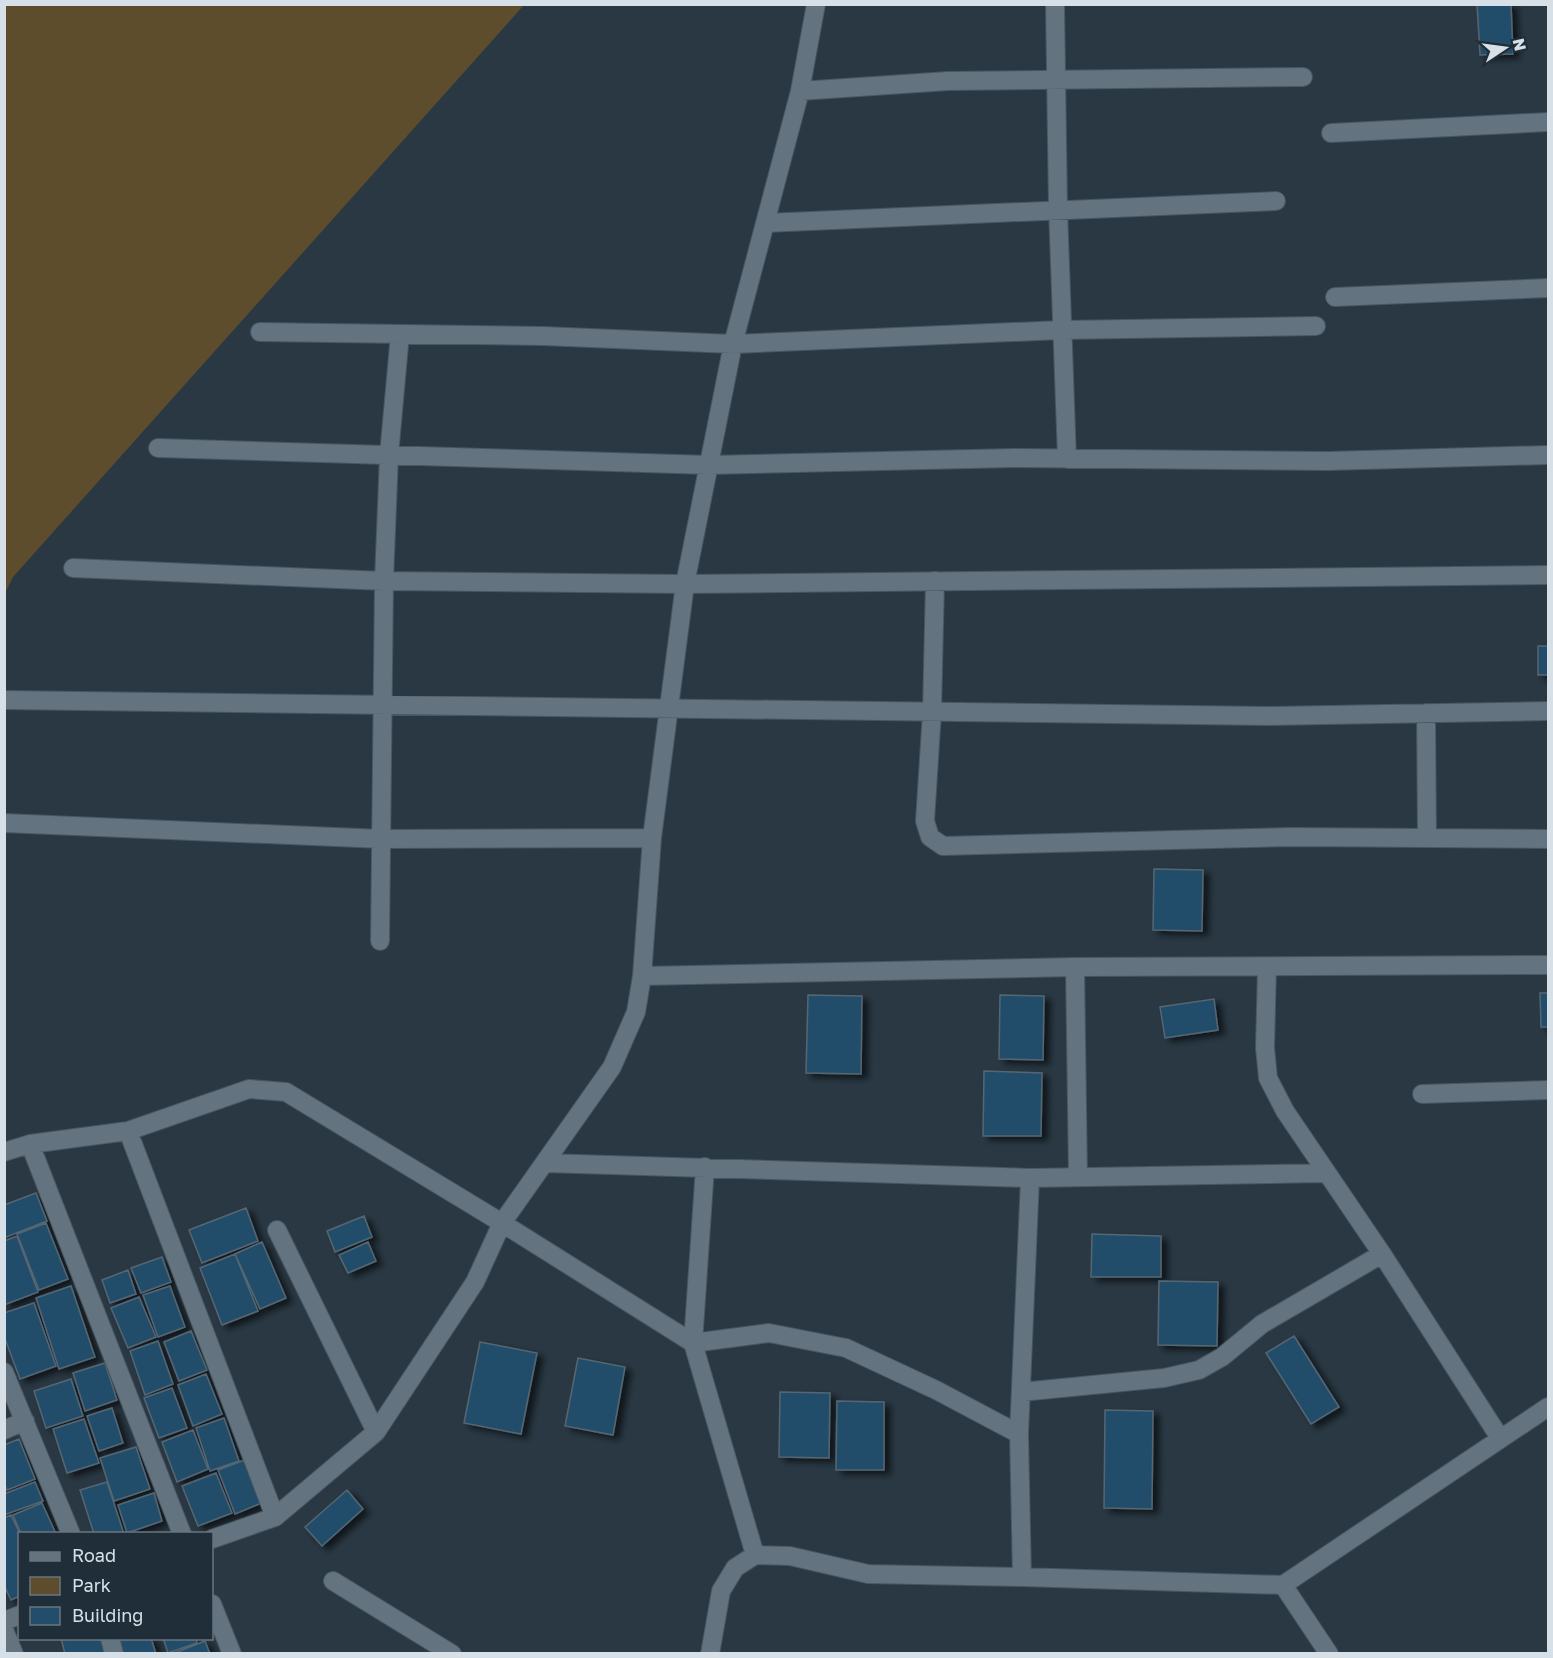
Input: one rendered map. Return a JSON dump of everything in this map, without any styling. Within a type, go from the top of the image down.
[{"type":"street","points":[[213,1539],[275,1517],[376,1432],[475,1282],[502,1222],[612,1066],[636,1012],[642,976],[652,838],[685,584],[733,344],[800,91],[816,4]]},
{"type":"street","points":[[1055,4],[1061,330],[1067,459]]},
{"type":"street","points":[[800,91],[948,81],[1303,77]]},
{"type":"street","points":[[1331,133],[1548,122]]},
{"type":"street","points":[[765,223],[1276,201]]},
{"type":"street","points":[[1335,297],[1548,288]]},
{"type":"street","points":[[260,333],[543,336],[733,344],[1061,330],[1316,327]]},
{"type":"street","points":[[380,941],[384,581],[389,455],[400,334]]},
{"type":"street","points":[[158,448],[709,465],[1067,459],[1328,461],[1548,455]]},
{"type":"street","points":[[73,568],[384,581],[685,584],[1548,575]]},
{"type":"street","points":[[935,581],[932,712],[925,822],[930,837],[943,846],[1292,837],[1548,839]]},
{"type":"street","points":[[4,700],[1267,716],[1548,711]]},
{"type":"street","points":[[1426,713],[1428,838]]},
{"type":"street","points":[[4,823],[382,839],[652,838]]},
{"type":"street","points":[[642,976],[1075,967],[1548,965]]},
{"type":"street","points":[[1075,967],[1078,1176]]},
{"type":"street","points":[[1267,967],[1264,1048],[1268,1078],[1285,1111],[1382,1254],[1500,1438]]},
{"type":"street","points":[[4,1152],[30,1144],[128,1131],[249,1089],[286,1092],[502,1222],[693,1343],[769,1333],[846,1348],[936,1390],[1019,1434]]},
{"type":"street","points":[[1422,1094],[1548,1090]]},
{"type":"street","points":[[128,1131],[275,1517]]},
{"type":"street","points":[[30,1144],[182,1532]]},
{"type":"street","points":[[545,1163],[1030,1178],[1327,1173]]},
{"type":"street","points":[[705,1167],[693,1343],[754,1555]]},
{"type":"street","points":[[1022,1577],[1019,1434],[1030,1178]]},
{"type":"street","points":[[277,1230],[376,1432]]},
{"type":"street","points":[[1022,1392],[1164,1377],[1199,1370],[1222,1357],[1262,1324],[1382,1254]]},
{"type":"street","points":[[4,1372],[71,1532]]},
{"type":"street","points":[[710,1653],[721,1591],[735,1568],[754,1555],[790,1556],[868,1574],[1282,1585],[1548,1407]]},
{"type":"street","points":[[4,1430],[25,1421]]},
{"type":"street","points":[[333,1581],[452,1653]]},
{"type":"street","points":[[1282,1585],[1329,1653]]},
{"type":"street","points":[[213,1606],[232,1653]]},
{"type":"street","points":[[4,1630],[14,1653]]},
{"type":"green space","points":[[5,4],[524,5],[13,577],[5,593]]},
{"type":"building","points":[[1477,4],[1511,4],[1513,54],[1480,55]]},
{"type":"building","points":[[1538,646],[1548,646],[1548,675],[1538,675]]},
{"type":"building","points":[[1154,869],[1203,870],[1202,931],[1153,930]]},
{"type":"building","points":[[1540,993],[1548,993],[1548,1027],[1541,1027]]},
{"type":"building","points":[[808,995],[862,996],[861,1074],[806,1073]]},
{"type":"building","points":[[1000,995],[1044,996],[1043,1060],[999,1059]]},
{"type":"building","points":[[1214,999],[1218,1030],[1165,1038],[1160,1007]]},
{"type":"building","points":[[984,1071],[1042,1073],[1041,1136],[983,1136]]},
{"type":"building","points":[[36,1193],[47,1221],[4,1238],[4,1205]]},
{"type":"building","points":[[246,1208],[258,1241],[202,1263],[189,1230]]},
{"type":"building","points":[[364,1216],[372,1237],[335,1252],[327,1231]]},
{"type":"building","points":[[46,1223],[68,1279],[39,1290],[17,1234]]},
{"type":"building","points":[[1092,1234],[1161,1236],[1161,1277],[1091,1277]]},
{"type":"building","points":[[17,1236],[38,1292],[4,1305],[4,1241]]},
{"type":"building","points":[[262,1242],[286,1298],[260,1309],[235,1254]]},
{"type":"building","points":[[368,1242],[376,1261],[348,1273],[339,1255]]},
{"type":"building","points":[[235,1254],[258,1311],[222,1325],[200,1268]]},
{"type":"building","points":[[162,1257],[171,1282],[141,1293],[131,1268]]},
{"type":"building","points":[[128,1270],[136,1294],[110,1303],[102,1280]]},
{"type":"building","points":[[1159,1281],[1218,1282],[1217,1346],[1158,1345]]},
{"type":"building","points":[[71,1286],[95,1357],[59,1369],[36,1298]]},
{"type":"building","points":[[170,1286],[185,1327],[158,1337],[143,1295]]},
{"type":"building","points":[[139,1297],[156,1337],[128,1348],[111,1308]]},
{"type":"building","points":[[34,1303],[56,1366],[20,1379],[4,1336],[4,1313]]},
{"type":"building","points":[[191,1331],[207,1370],[179,1381],[164,1342]]},
{"type":"building","points":[[1294,1336],[1339,1407],[1311,1424],[1266,1353]]},
{"type":"building","points":[[158,1341],[173,1384],[145,1395],[130,1351]]},
{"type":"building","points":[[480,1342],[537,1353],[521,1434],[464,1423]]},
{"type":"building","points":[[578,1358],[625,1367],[613,1435],[565,1426]]},
{"type":"building","points":[[105,1363],[117,1400],[85,1411],[73,1373]]},
{"type":"building","points":[[206,1374],[222,1414],[193,1426],[178,1385]]},
{"type":"building","points":[[71,1379],[83,1416],[46,1428],[34,1391]]},
{"type":"building","points":[[172,1388],[187,1428],[159,1438],[144,1398]]},
{"type":"building","points":[[780,1392],[830,1393],[829,1458],[779,1457]]},
{"type":"building","points":[[837,1401],[884,1402],[884,1470],[836,1470]]},
{"type":"building","points":[[112,1408],[123,1443],[99,1451],[87,1416]]},
{"type":"building","points":[[1105,1410],[1153,1411],[1152,1509],[1104,1508]]},
{"type":"building","points":[[224,1418],[239,1461],[210,1471],[196,1428]]},
{"type":"building","points":[[84,1419],[99,1463],[67,1473],[53,1429]]},
{"type":"building","points":[[193,1430],[208,1469],[177,1482],[162,1442]]},
{"type":"building","points":[[19,1439],[35,1479],[7,1490],[4,1483],[4,1445]]},
{"type":"building","points":[[136,1447],[150,1489],[114,1501],[100,1458]]},
{"type":"building","points":[[247,1459],[264,1502],[235,1514],[218,1470]]},
{"type":"building","points":[[216,1473],[232,1513],[198,1526],[182,1486]]},
{"type":"building","points":[[35,1482],[43,1501],[4,1515],[4,1494]]},
{"type":"building","points":[[107,1482],[123,1532],[93,1532],[80,1490]]},
{"type":"building","points":[[347,1490],[363,1509],[322,1546],[305,1527]]},
{"type":"building","points":[[154,1493],[162,1521],[127,1532],[118,1505]]},
{"type":"building","points":[[42,1503],[55,1532],[20,1532],[13,1515]]},
{"type":"building","points":[[11,1515],[19,1532],[18,1597],[11,1600],[4,1585],[4,1518]]},
{"type":"building","points":[[62,1640],[102,1640],[105,1654],[65,1654]]},
{"type":"building","points":[[118,1640],[152,1640],[156,1654],[122,1654]]},
{"type":"building","points":[[164,1640],[196,1640],[197,1643],[168,1653]]},
{"type":"building","points":[[205,1641],[210,1654],[172,1654]]}]
